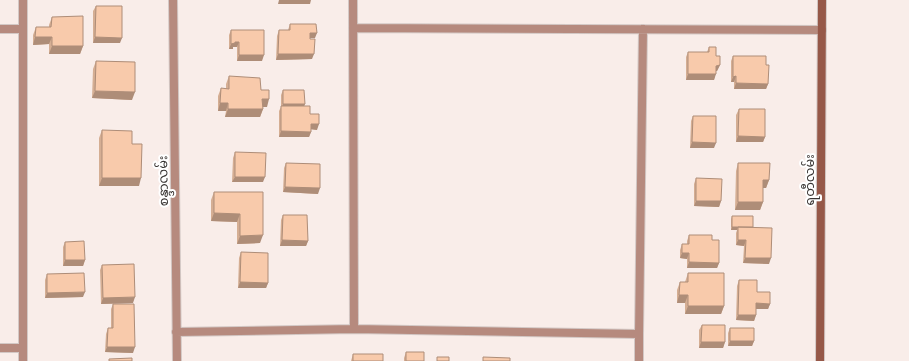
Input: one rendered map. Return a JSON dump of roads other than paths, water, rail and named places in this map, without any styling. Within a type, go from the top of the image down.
[{"type":"street","points":[[23,0],[24,361]]},
{"type":"street","name":"စန္ဒာလမ်း","points":[[173,0],[177,361]]},
{"type":"street","points":[[353,0],[354,329]]},
{"type":"street","name":"ရတီလမ်း","points":[[820,361],[822,0]]},
{"type":"street","points":[[353,28],[822,30]]},
{"type":"street","points":[[0,29],[23,29]]},
{"type":"street","points":[[640,361],[639,334],[643,29]]},
{"type":"street","points":[[176,332],[354,329],[639,334]]},
{"type":"street","points":[[0,348],[24,348]]}]
